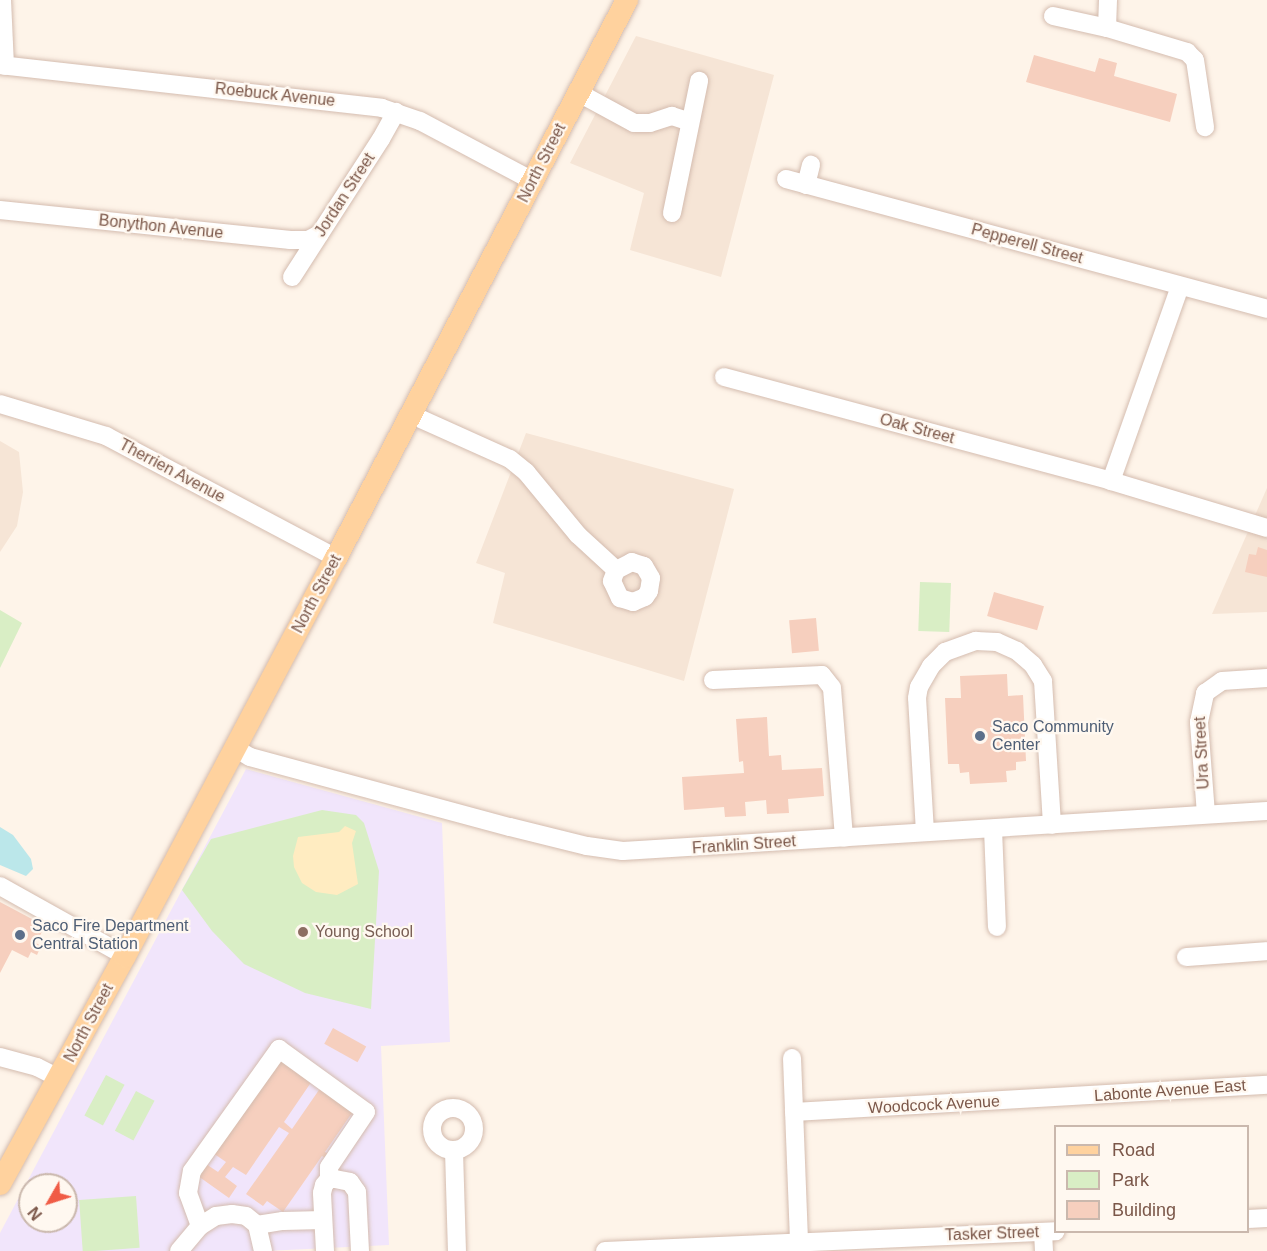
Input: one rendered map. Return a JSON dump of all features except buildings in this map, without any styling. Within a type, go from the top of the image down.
[{"type":"main road","name":"North Street","points":[[2,1177],[125,956],[412,415],[577,92],[627,0]]},
{"type":"street","points":[[2,0],[2,66]]},
{"type":"street","points":[[1107,28],[1108,0]]},
{"type":"street","points":[[1053,16],[1107,28],[1187,52],[1196,60],[1205,127]]},
{"type":"street","name":"Roebuck Avenue","points":[[2,66],[359,104],[396,112],[420,121],[533,181]]},
{"type":"street","points":[[672,213],[699,81]]},
{"type":"street","points":[[577,92],[634,123],[650,123],[672,116],[690,122]]},
{"type":"street","name":"Jordan Street","points":[[292,277],[381,140],[396,112]]},
{"type":"street","points":[[806,185],[811,165]]},
{"type":"street","name":"Pepperell Street","points":[[786,179],[1267,309]]},
{"type":"street","name":"Bonython Avenue","points":[[0,210],[290,240],[308,240],[320,234]]},
{"type":"street","points":[[1110,481],[1180,286]]},
{"type":"street","name":"Oak Street","points":[[724,377],[1110,481],[1267,528]]},
{"type":"street","name":"Therrien Avenue","points":[[0,404],[106,436],[336,558]]},
{"type":"street","points":[[412,415],[510,459],[526,472],[578,536],[616,570]]},
{"type":"street","points":[[925,832],[917,698],[919,687],[931,666],[945,652],[976,640],[997,642],[1017,651],[1033,665],[1043,681],[1046,690],[1052,825]]},
{"type":"street","points":[[713,680],[822,675],[831,688],[844,838]]},
{"type":"street","name":"Ura Street","points":[[1206,814],[1199,722],[1205,693],[1222,681],[1267,678]]},
{"type":"street","name":"Franklin Street","points":[[235,748],[261,760],[549,837],[607,849],[646,851],[1267,811]]},
{"type":"street","points":[[993,829],[998,927]]},
{"type":"street","points":[[0,886],[125,956]]},
{"type":"street","points":[[1186,957],[1267,951]]},
{"type":"street","points":[[200,1226],[188,1193],[192,1171],[279,1049],[366,1112],[330,1167],[329,1179],[324,1185],[322,1193],[325,1251]]},
{"type":"street","points":[[0,1057],[37,1067],[59,1078]]},
{"type":"street","points":[[792,1058],[799,1243]]},
{"type":"street","name":"Labonte Avenue East","points":[[1074,1097],[1267,1085]]},
{"type":"street","name":"Woodcock Avenue","points":[[794,1112],[1074,1097]]},
{"type":"street","points":[[454,1151],[457,1251]]},
{"type":"street","points":[[329,1179],[345,1180],[356,1186],[360,1251]]},
{"type":"street","points":[[179,1251],[200,1226],[216,1216],[232,1214],[246,1216],[257,1225],[263,1251]]},
{"type":"street","points":[[1249,1219],[1267,1222]]},
{"type":"street","points":[[257,1225],[283,1221],[323,1220]]},
{"type":"street","points":[[1044,1251],[1049,1232]]},
{"type":"street","name":"Tasker Street","points":[[606,1251],[799,1243],[870,1245],[1049,1232]]},
{"type":"shaded area","points":[[636,36],[774,75],[721,277],[630,250],[644,193],[570,163]]},
{"type":"shaded area","points":[[526,433],[734,489],[684,681],[493,623],[505,573],[476,563]]},
{"type":"shaded area","points":[[0,441],[19,452],[23,492],[17,526],[0,552]]},
{"type":"shaded area","points":[[1267,488],[1267,612],[1212,614]]},
{"type":"shaded area","name":"Young School","points":[[246,769],[442,823],[450,1042],[381,1046],[389,1245],[266,1251],[0,1251],[0,1233],[18,1199],[18,1233],[78,1233],[78,1173],[32,1173]]},
{"type":"green space","points":[[920,582],[951,583],[949,632],[918,631]]},
{"type":"green space","points":[[0,610],[22,623],[0,668]]},
{"type":"green space","points":[[322,810],[356,815],[364,823],[379,871],[371,1009],[305,993],[244,964],[212,931],[182,890],[211,839]]},
{"type":"green space","points":[[106,1075],[125,1085],[103,1125],[84,1116]]},
{"type":"green space","points":[[136,1091],[155,1101],[133,1141],[115,1131]]},
{"type":"green space","points":[[136,1196],[140,1248],[83,1251],[79,1200]]},
{"type":"sand","points":[[345,826],[356,831],[352,843],[358,884],[337,895],[316,892],[302,883],[294,867],[293,856],[298,837],[339,832]]},
{"type":"water","points":[[0,827],[13,835],[31,859],[33,869],[26,876],[0,865]]},
{"type":"place","name":"Saco Community Center","points":[[980,736]]},
{"type":"place","name":"Young School","points":[[303,932]]},
{"type":"place","name":"Saco Fire Department Central Station","points":[[20,935]]}]
